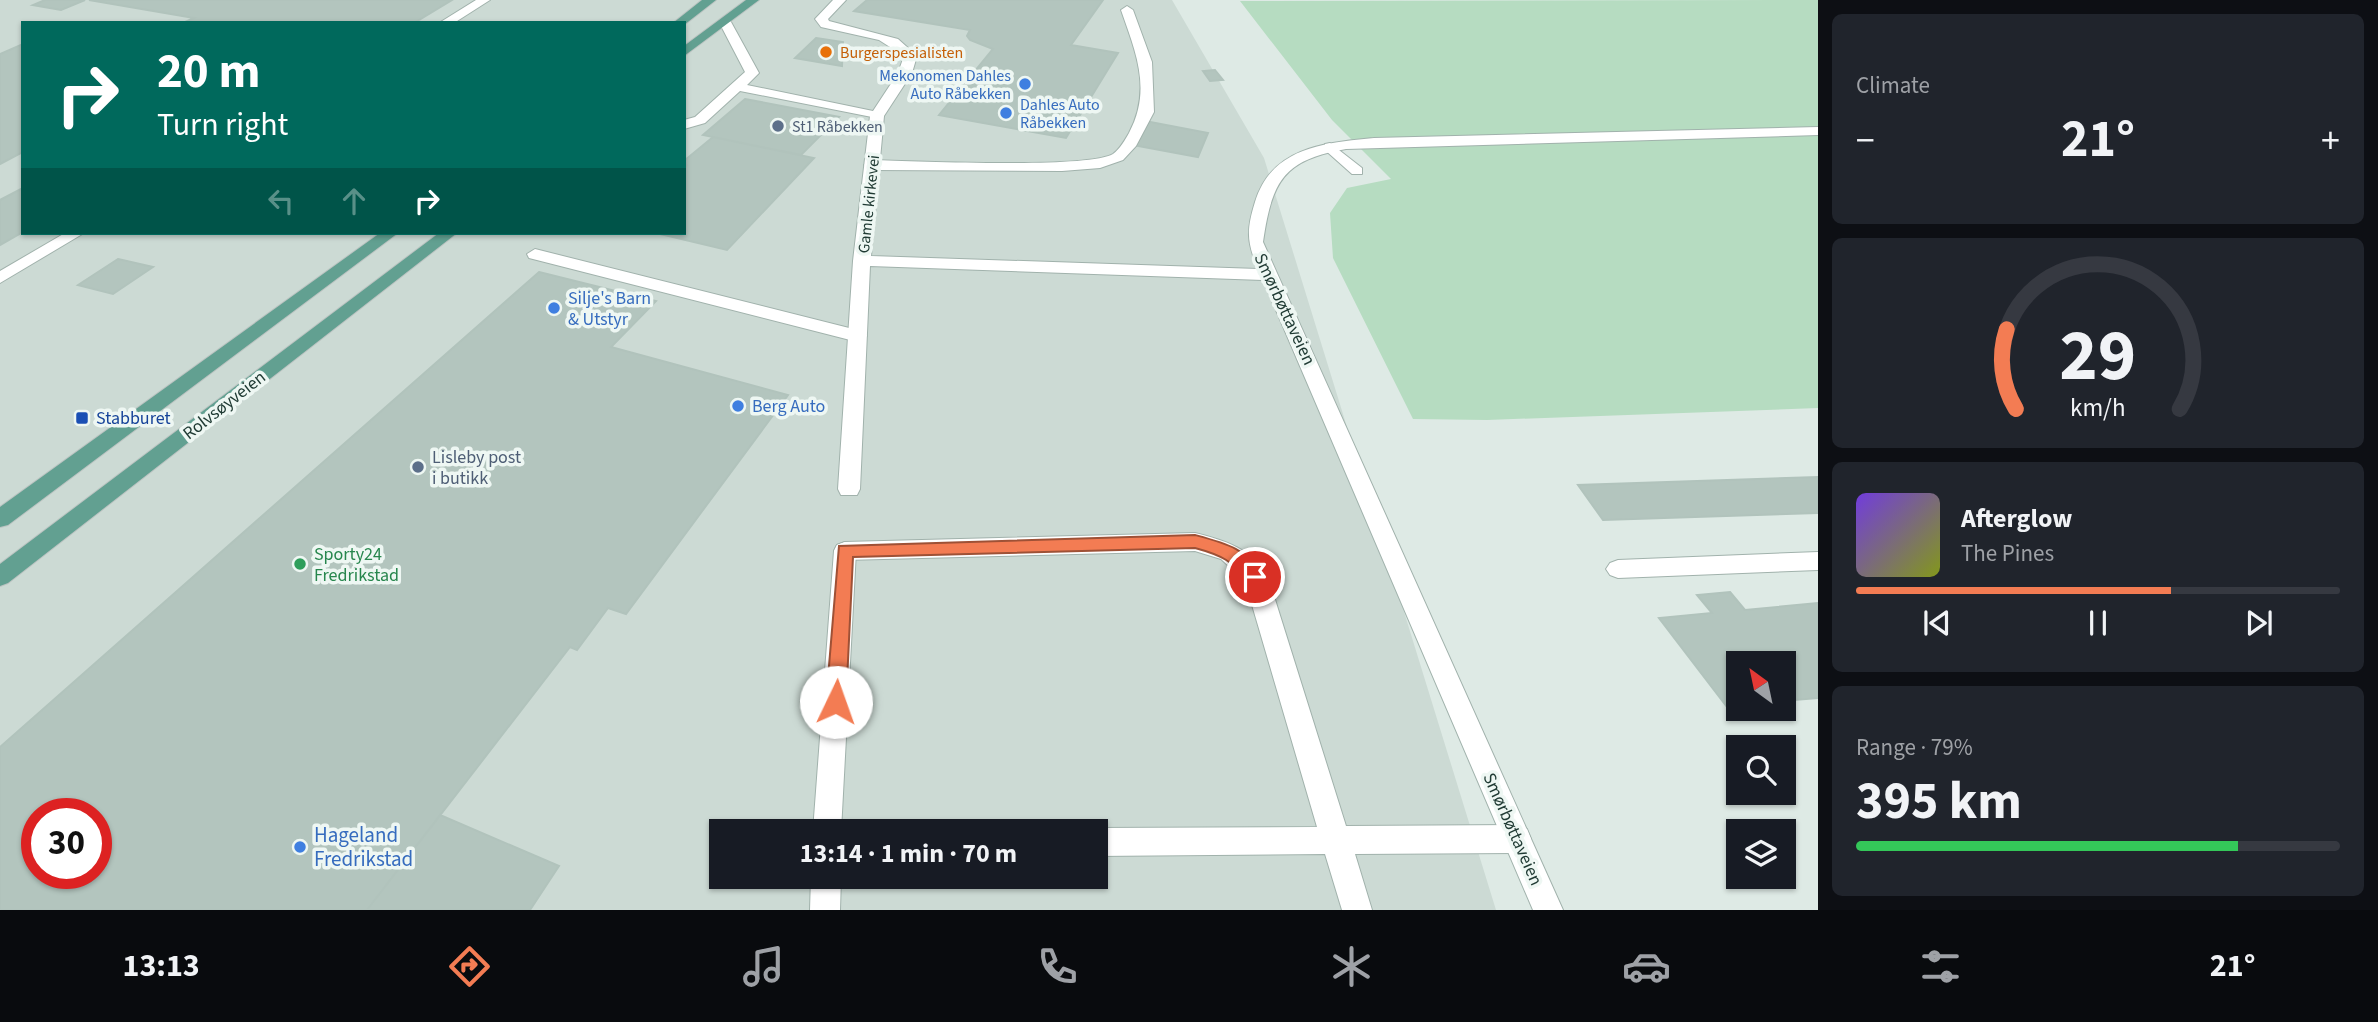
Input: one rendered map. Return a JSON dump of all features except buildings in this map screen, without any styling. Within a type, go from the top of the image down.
[{"type":"main road","points":[[682,21],[710,0]]},
{"type":"main road","points":[[686,51],[753,0]]},
{"type":"main road","points":[[0,519],[387,235]]},
{"type":"main road","name":"Rolvsøyveien","points":[[0,577],[446,235]]},
{"type":"street","points":[[448,21],[484,0]]},
{"type":"street","name":"Gamle kirkevei","points":[[840,0],[822,14],[821,19],[825,24],[883,38],[904,46],[911,56],[905,73],[877,116],[862,261],[849,489]]},
{"type":"street","points":[[872,165],[1062,166],[1100,163],[1118,157],[1129,146],[1147,112],[1146,62],[1127,9]]},
{"type":"street","points":[[686,124],[700,120],[739,87],[751,73],[740,45],[725,22]]},
{"type":"street","points":[[739,87],[877,116]]},
{"type":"street","name":"Smørbøttaveien","points":[[1548,910],[1255,242],[1264,190],[1277,171],[1295,157],[1330,147],[1374,142],[1818,131]]},
{"type":"street","points":[[1330,147],[1357,172]]},
{"type":"street","points":[[0,278],[73,235]]},
{"type":"street","points":[[535,254],[858,336]]},
{"type":"street","points":[[862,261],[1271,275]]},
{"type":"street","points":[[828,819],[845,551],[1195,542],[1223,549],[1241,559],[1255,577],[1357,910]]},
{"type":"street","points":[[1618,569],[1818,561]]},
{"type":"street","points":[[1108,842],[1517,839]]},
{"type":"street","points":[[825,910],[826,889]]},
{"type":"shaded area","points":[[0,0],[1172,0],[1264,158],[1496,910],[0,910]]},
{"type":"green space","points":[[1818,0],[1818,408],[1487,420],[1413,419],[1333,258],[1330,213],[1347,188],[1391,179],[1332,120],[1240,1]]},
{"type":"place","name":"Burgerspesialisten","points":[[826,52]]},
{"type":"place","name":"Mekonomen Dahles Auto Råbekken","points":[[1025,84]]},
{"type":"place","name":"Dahles Auto Råbekken","points":[[1006,113]]},
{"type":"place","name":"St1 Råbekken","points":[[778,126]]},
{"type":"place","name":"Silje's Barn & Utstyr","points":[[554,308]]},
{"type":"place","name":"Berg Auto","points":[[738,406]]},
{"type":"place","name":"Stabburet","points":[[82,418]]},
{"type":"place","name":"Lisleby post i butikk","points":[[418,467]]},
{"type":"place","name":"Sporty24 Fredrikstad","points":[[300,564]]},
{"type":"place","name":"Hageland Fredrikstad","points":[[300,847]]},
{"type":"route","points":[[836,702],[845,551],[1195,542],[1223,549],[1241,559],[1255,577]]}]
